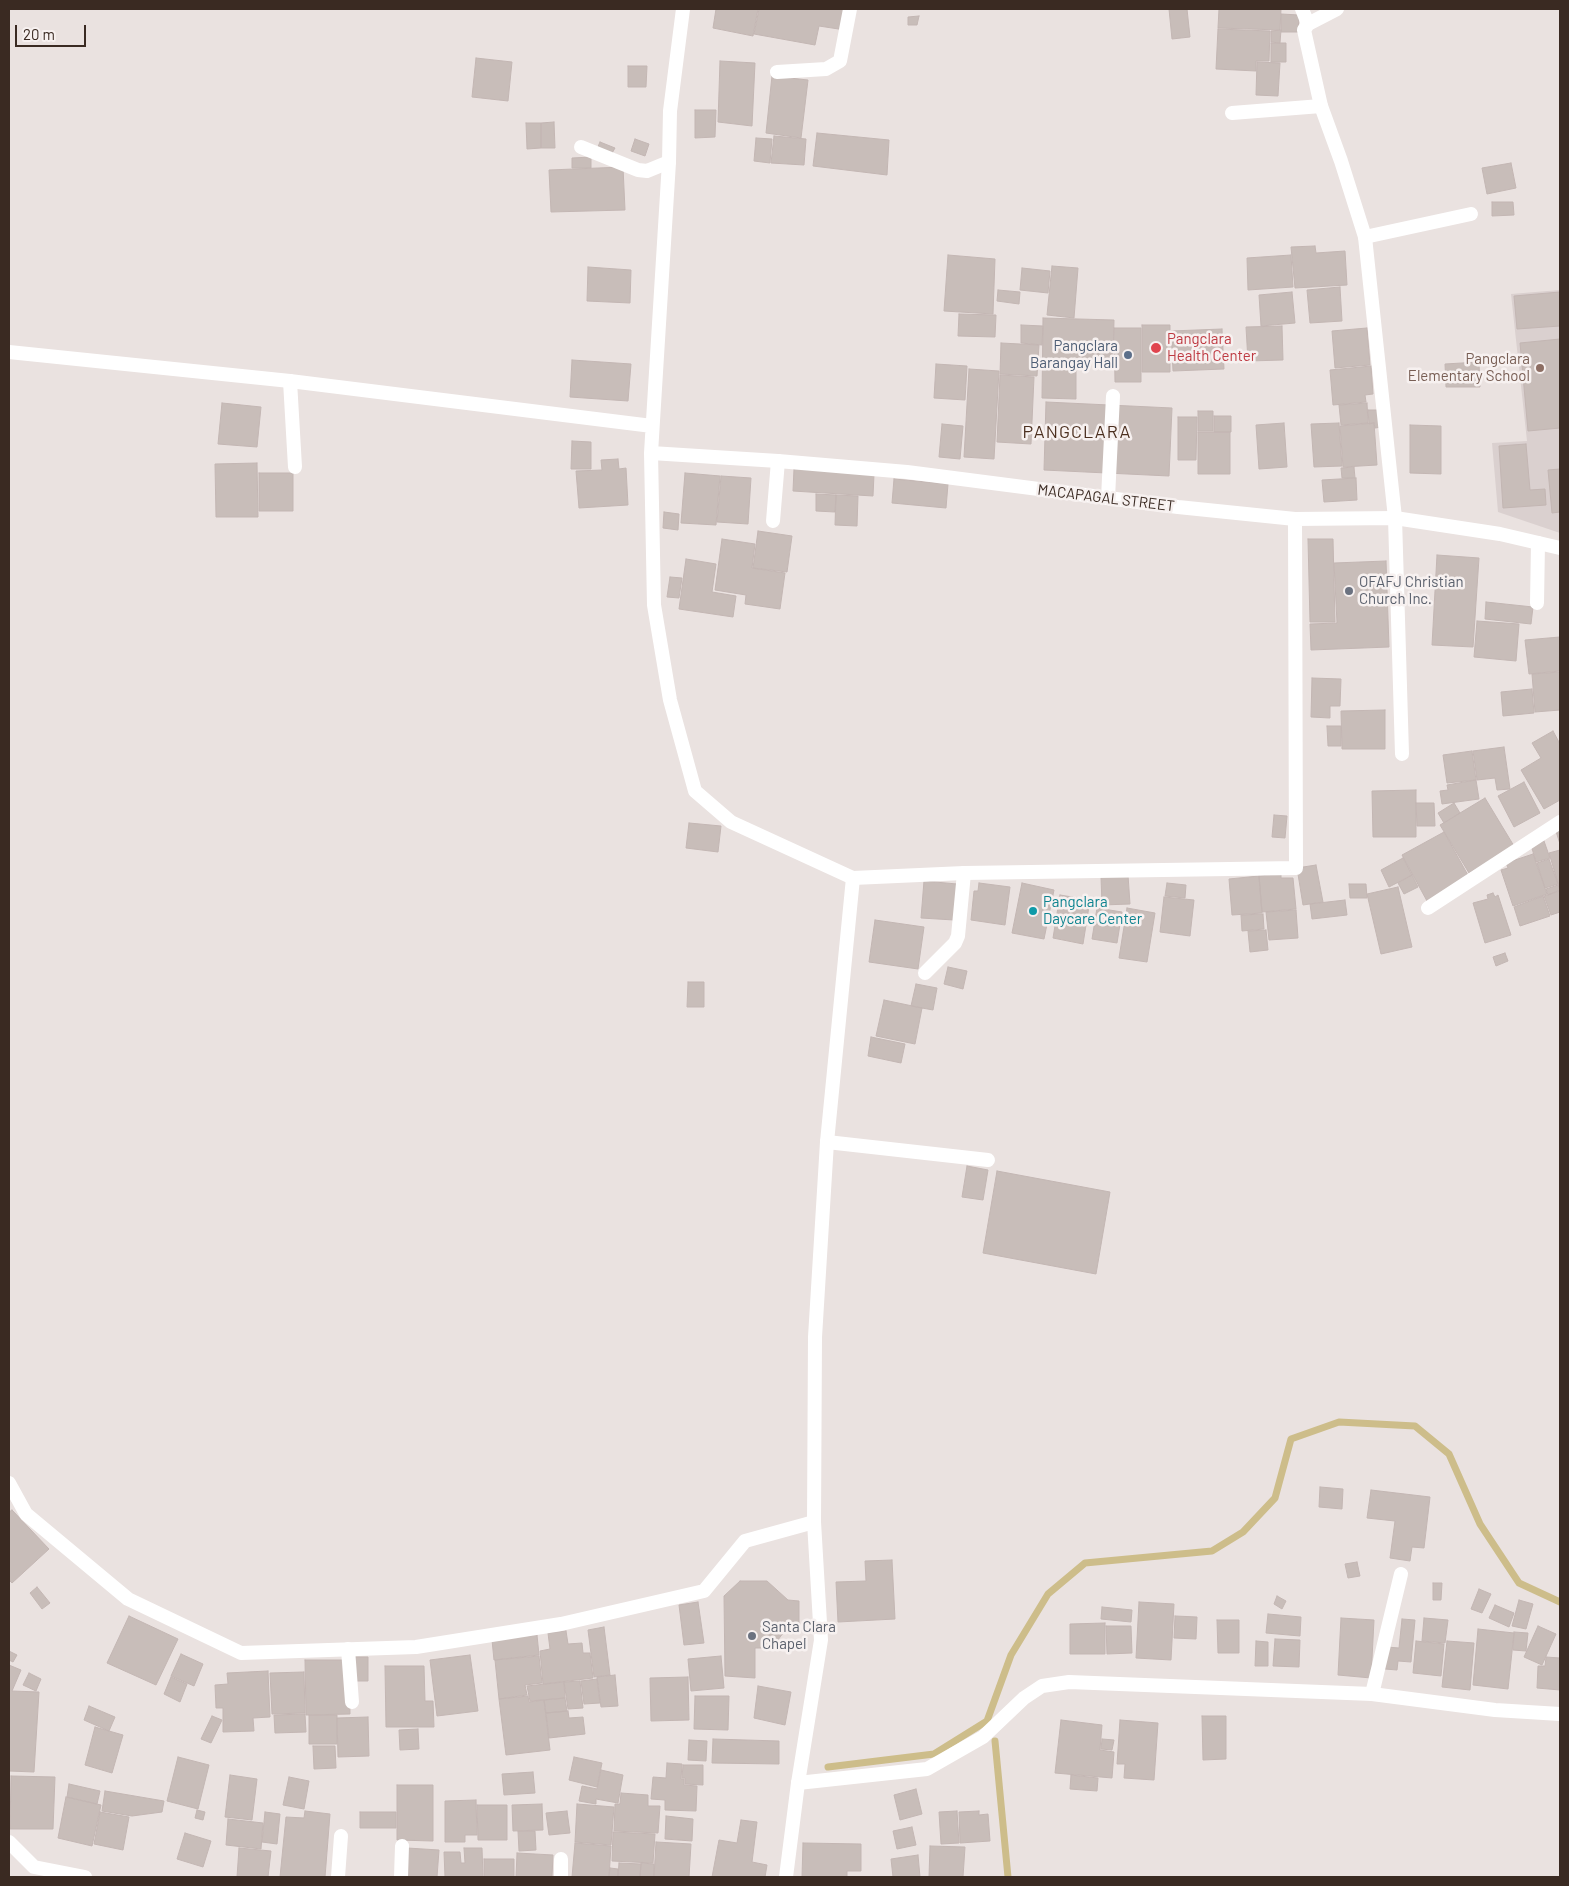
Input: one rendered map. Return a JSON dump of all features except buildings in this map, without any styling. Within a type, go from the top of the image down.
[{"type":"street","points":[[682,9],[670,111],[669,162],[652,426],[654,605],[670,700],[695,791],[731,822],[853,878],[1296,868],[1295,519]]},
{"type":"street","points":[[778,72],[826,69],[840,62],[850,9]]},
{"type":"street","points":[[1302,9],[1308,24]]},
{"type":"street","points":[[1338,9],[1308,24],[1304,30],[1306,46],[1321,106],[1342,161],[1365,237],[1395,518],[1402,754]]},
{"type":"street","points":[[1232,113],[1321,106]]},
{"type":"street","points":[[581,147],[642,171],[647,171],[669,162]]},
{"type":"street","points":[[1365,237],[1471,214]]},
{"type":"street","points":[[9,352],[290,381],[652,426]]},
{"type":"street","points":[[290,381],[295,467]]},
{"type":"street","points":[[1108,498],[1113,396]]},
{"type":"street","name":"MACAPAGAL STREET","points":[[651,452],[907,472],[1108,498],[1295,519],[1395,518],[1500,534],[1538,542],[1560,550]]},
{"type":"street","points":[[773,521],[778,461]]},
{"type":"street","points":[[1537,603],[1538,542]]},
{"type":"street","points":[[1428,908],[1560,822]]},
{"type":"street","points":[[924,973],[955,942],[958,936],[964,874]]},
{"type":"street","points":[[786,1877],[798,1783],[821,1640],[814,1522],[815,1337],[827,1142],[853,878]]},
{"type":"street","points":[[827,1142],[988,1160]]},
{"type":"street","points":[[9,1483],[26,1514],[128,1599],[242,1654],[416,1647],[561,1624],[704,1591],[745,1541],[814,1522]]},
{"type":"street","points":[[1372,1694],[1401,1574]]},
{"type":"street","points":[[348,1649],[352,1702]]},
{"type":"street","points":[[798,1783],[927,1769],[983,1737],[1024,1698],[1042,1686],[1070,1682],[1372,1694],[1495,1710],[1560,1714]]},
{"type":"street","points":[[338,1877],[341,1836]]},
{"type":"street","points":[[9,1842],[34,1867],[85,1877]]},
{"type":"street","points":[[401,1877],[402,1846]]},
{"type":"street","points":[[561,1859],[561,1877]]},
{"type":"shaded area","name":"Pangclara Elementary School","points":[[1560,290],[1560,533],[1498,512],[1492,443],[1527,441],[1511,294]]},
{"type":"waterway","points":[[828,1767],[934,1754],[987,1721],[1011,1655],[1048,1594],[1085,1563],[1212,1551],[1243,1532],[1275,1498],[1291,1439],[1339,1422],[1415,1426],[1449,1454],[1480,1524],[1519,1583],[1560,1602]]},
{"type":"waterway","points":[[995,1741],[1008,1877]]},
{"type":"place","name":"Pangclara Health Center","points":[[1156,348]]},
{"type":"place","name":"Pangclara Barangay Hall","points":[[1128,355]]},
{"type":"place","name":"Pangclara Elementary School","points":[[1540,368]]},
{"type":"place","name":"OFAFJ Christian Church Inc.","points":[[1349,591]]},
{"type":"place","name":"Pangclara Daycare Center","points":[[1033,911]]},
{"type":"place","name":"Santa Clara Chapel","points":[[752,1636]]},
{"type":"district","name":"PANGCLARA","points":[[1077,432]]}]
